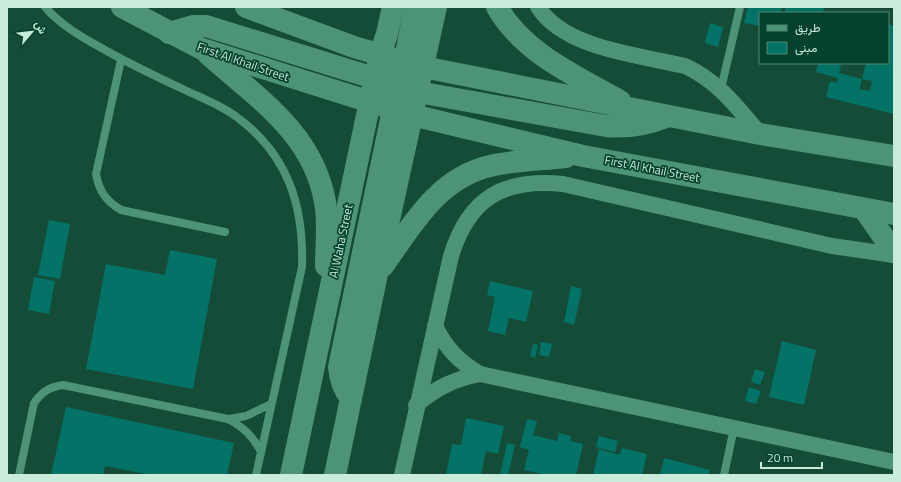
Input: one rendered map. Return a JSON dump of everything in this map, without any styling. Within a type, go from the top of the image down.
[{"type":"main road","name":"First Al Khail Street","points":[[122,7],[202,49],[371,103],[398,94],[583,156],[894,214]]},
{"type":"main road","points":[[246,7],[380,54],[414,64],[760,134],[894,156]]},
{"type":"main road","points":[[335,475],[376,274],[398,94],[380,54],[387,34],[393,7]]},
{"type":"main road","points":[[414,64],[415,7]]},
{"type":"main road","points":[[351,399],[344,390],[340,379],[339,367],[398,94],[414,64],[436,7]]},
{"type":"main road","points":[[497,7],[515,31],[537,51],[637,110]]},
{"type":"main road","points":[[169,33],[193,26],[206,26],[398,94],[606,126],[638,126],[667,116]]},
{"type":"main road","points":[[202,49],[285,122],[309,154],[320,177],[325,202],[327,228],[324,321]]},
{"type":"main road","name":"Al Waha Street","points":[[291,475],[371,103]]},
{"type":"main road","points":[[376,274],[433,197],[463,176],[489,166],[510,162],[583,156]]},
{"type":"main road","points":[[864,209],[894,254]]},
{"type":"street","points":[[538,7],[556,27],[570,36],[606,48],[684,66],[704,76],[721,89],[760,134]]},
{"type":"street","points":[[402,475],[416,405],[455,241],[469,215],[484,201],[502,190],[522,184],[542,182],[563,184],[832,246],[894,254]]},
{"type":"street","points":[[434,326],[442,341],[453,354],[480,374],[894,462]]},
{"type":"street","points":[[416,405],[430,393],[445,384],[462,377],[480,374]]},
{"type":"lane","points":[[45,7],[67,28],[121,60],[211,102],[237,117],[269,148],[282,166],[292,190],[301,221],[303,240],[302,266],[256,475]]},
{"type":"lane","points":[[721,89],[740,7]]},
{"type":"lane","points":[[121,60],[96,174],[98,185],[103,196],[111,204],[121,210],[225,232]]},
{"type":"lane","points":[[19,475],[34,402],[41,393],[52,387],[73,386],[228,419],[248,432],[261,452]]},
{"type":"lane","points":[[228,419],[246,416],[271,404]]},
{"type":"lane","points":[[724,475],[734,428]]},
{"type":"building","points":[[748,7],[782,7],[780,12],[759,12],[759,26],[744,23]]},
{"type":"building","points":[[786,7],[824,7],[823,12],[784,12]]},
{"type":"building","points":[[710,23],[723,27],[718,47],[705,43]]},
{"type":"building","points":[[889,24],[894,26],[894,114],[826,97],[830,81],[837,83],[838,78],[816,72],[818,64],[841,65],[839,73],[862,79],[866,64],[889,64]],"holes":[[[862,79],[872,81],[870,91],[860,89]]]},
{"type":"building","points":[[49,220],[70,224],[60,279],[38,275]]},
{"type":"building","points":[[170,250],[217,259],[193,389],[86,369],[106,264],[165,275]]},
{"type":"building","points":[[34,277],[55,281],[49,314],[28,310]]},
{"type":"building","points":[[490,281],[533,291],[526,322],[509,318],[505,335],[488,331],[495,297],[487,295]]},
{"type":"building","points":[[571,286],[582,289],[574,325],[564,322]]},
{"type":"building","points":[[782,341],[816,350],[804,405],[769,397]]},
{"type":"building","points":[[541,342],[552,344],[549,357],[539,355]]},
{"type":"building","points":[[533,344],[538,345],[535,358],[530,356]]},
{"type":"building","points":[[755,369],[765,372],[760,385],[751,382]]},
{"type":"building","points":[[749,387],[761,391],[756,404],[745,401]]},
{"type":"building","points":[[66,407],[234,443],[227,475],[151,475],[105,466],[103,475],[51,475]]},
{"type":"building","points":[[466,418],[504,426],[498,454],[486,451],[481,475],[446,475],[452,444],[461,445]]},
{"type":"building","points":[[527,419],[537,421],[533,435],[557,441],[559,433],[571,436],[570,441],[583,444],[576,475],[546,475],[524,470],[529,450],[520,447]]},
{"type":"building","points":[[599,436],[618,441],[615,452],[596,447]]},
{"type":"building","points":[[507,443],[515,445],[508,475],[500,475]]},
{"type":"building","points":[[622,448],[647,454],[642,475],[593,475],[599,449],[620,455]]},
{"type":"building","points":[[664,458],[710,470],[708,475],[660,475]]}]
